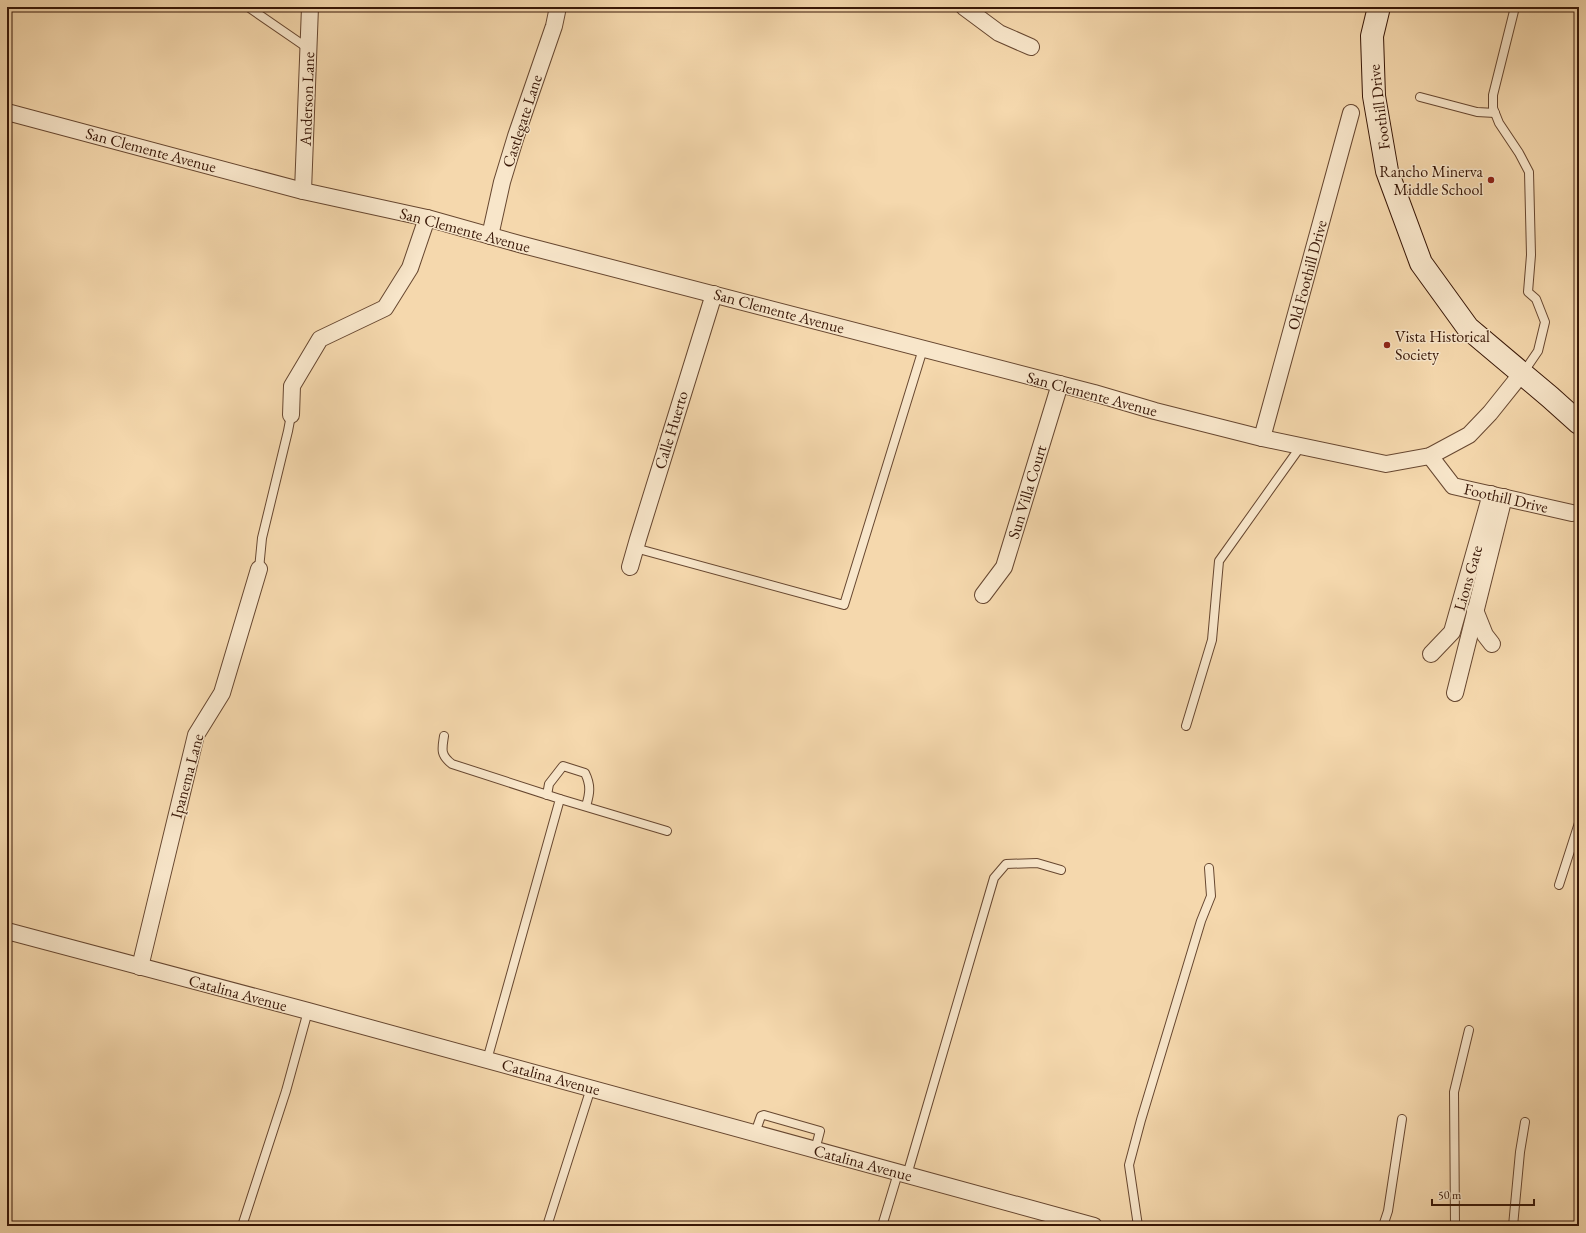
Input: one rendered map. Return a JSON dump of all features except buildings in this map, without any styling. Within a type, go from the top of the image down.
[{"type":"main road","name":"Foothill Drive","points":[[1379,7],[1372,36],[1374,96],[1387,171],[1421,263],[1468,328],[1579,423]]},
{"type":"street","name":"Anderson Lane","points":[[303,191],[310,7]]},
{"type":"street","name":"Castlegate Lane","points":[[490,236],[502,182],[554,26],[558,7]]},
{"type":"street","points":[[964,7],[999,33],[1031,47]]},
{"type":"street","name":"San Clemente Avenue","points":[[7,112],[303,191],[427,218],[490,236],[1060,384],[1155,411],[1262,438],[1386,464],[1430,456],[1469,435],[1490,413],[1522,373]]},
{"type":"street","name":"Old Foothill Drive","points":[[1262,438],[1351,113]]},
{"type":"street","points":[[291,416],[292,386],[320,339],[385,308],[410,268],[427,218]]},
{"type":"street","name":"Calle Huerto","points":[[630,567],[714,294]]},
{"type":"street","name":"Sun Villa Court","points":[[983,595],[1004,567],[1060,384]]},
{"type":"street","name":"Foothill Drive","points":[[1430,456],[1453,486],[1572,513]]},
{"type":"street","points":[[1455,693],[1475,610],[1498,496]]},
{"type":"street","name":"Lions Gate","points":[[1431,654],[1452,632],[1498,496]]},
{"type":"street","name":"Ipanema Lane","points":[[140,967],[196,735],[222,693],[259,569]]},
{"type":"street","points":[[1475,610],[1485,635],[1492,644]]},
{"type":"street","name":"Catalina Avenue","points":[[7,931],[308,1011],[1094,1226]]},
{"type":"lane","points":[[248,7],[309,49]]},
{"type":"lane","points":[[1515,7],[1493,96],[1493,108],[1499,123],[1519,153],[1529,172],[1531,255],[1528,292],[1536,299],[1545,322],[1538,351],[1522,373]]},
{"type":"lane","points":[[1420,97],[1477,112],[1495,113]]},
{"type":"lane","points":[[635,548],[844,605],[923,349]]},
{"type":"lane","points":[[259,569],[262,538],[291,416]]},
{"type":"lane","points":[[1186,726],[1212,640],[1219,561],[1300,446]]},
{"type":"lane","points":[[444,736],[441,752],[445,759],[452,764],[560,799],[667,830]]},
{"type":"lane","points":[[547,795],[549,784],[563,766],[585,773],[590,791],[586,806]]},
{"type":"lane","points":[[487,1060],[560,799]]},
{"type":"lane","points":[[1559,885],[1579,823]]},
{"type":"lane","points":[[882,1226],[903,1174],[994,878],[1006,864],[1037,863],[1061,870]]},
{"type":"lane","points":[[1138,1226],[1129,1166],[1141,1120],[1201,921],[1211,896],[1209,868]]},
{"type":"lane","points":[[242,1226],[286,1091],[308,1011]]},
{"type":"lane","points":[[1455,1226],[1454,1092],[1470,1030]]},
{"type":"lane","points":[[547,1226],[591,1088]]},
{"type":"lane","points":[[1383,1226],[1388,1211],[1402,1119]]},
{"type":"lane","points":[[1513,1226],[1520,1152],[1525,1122]]},
{"type":"place","name":"Rancho Minerva Middle School","points":[[1491,180]]},
{"type":"place","name":"Vista Historical Society","points":[[1387,345]]}]
